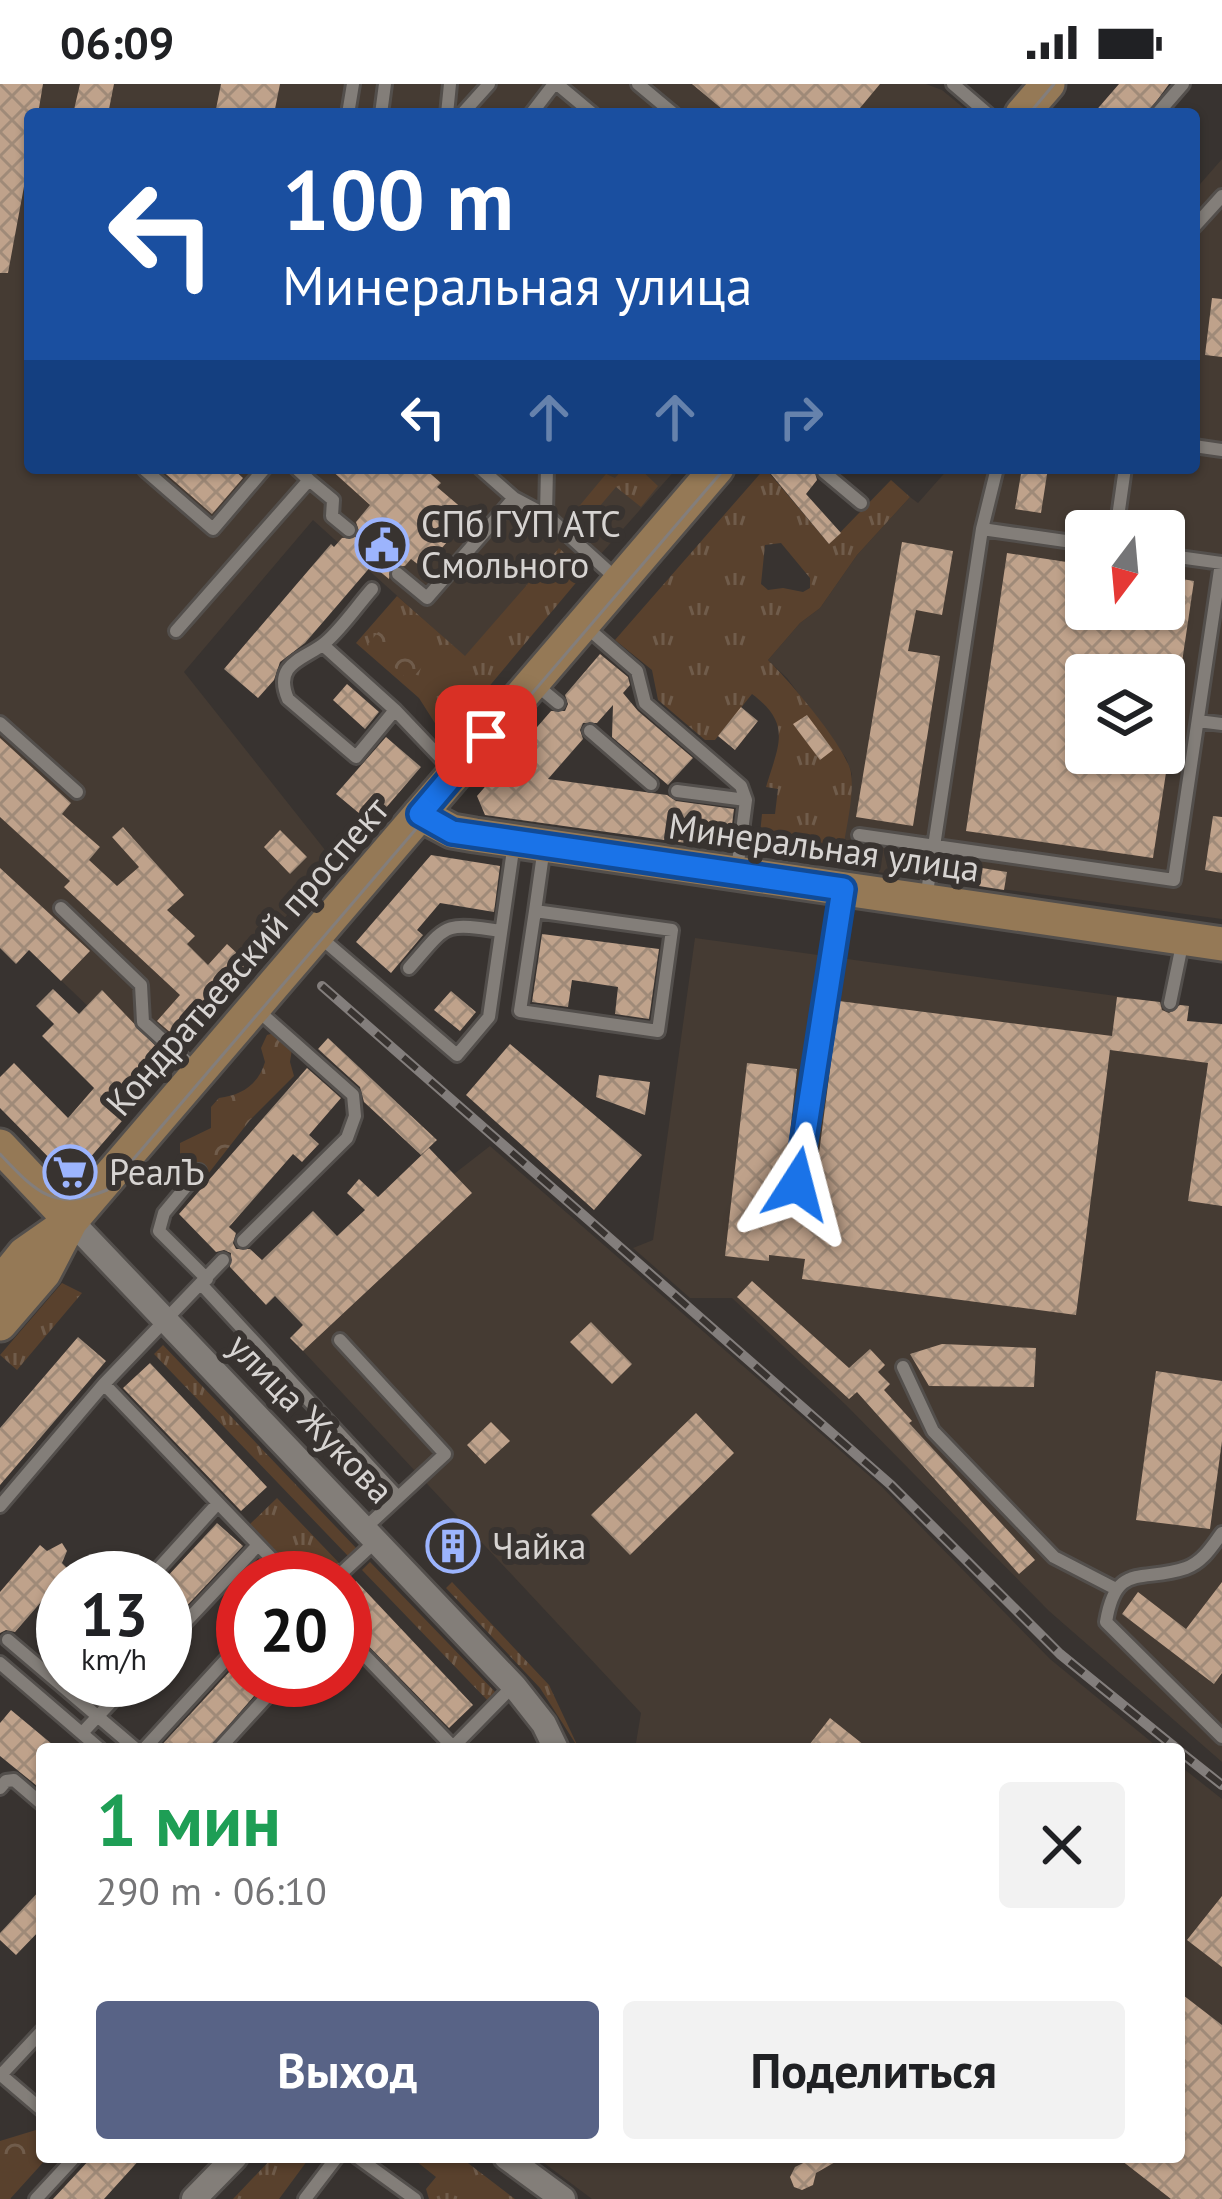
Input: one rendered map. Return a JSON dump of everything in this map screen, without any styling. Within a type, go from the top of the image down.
[{"type":"main road","points":[[1027,108],[1048,84]]},
{"type":"main road","name":"Кондратьевский проспект","points":[[0,1283],[24,1254],[70,1221],[455,773],[545,692],[583,624],[712,474]]},
{"type":"main road","name":"Минеральная улица","points":[[420,814],[452,832],[1222,944]]},
{"type":"main road","name":"улица Жукова","points":[[0,1146],[70,1221]]},
{"type":"main road","name":"Кондратьевский проспект","points":[[0,1324],[44,1273],[70,1221]]},
{"type":"street","name":"улица Жукова","points":[[70,1221],[514,1686],[553,1743]]},
{"type":"street","points":[[194,2199],[229,2163]]},
{"type":"street","points":[[514,2163],[563,2199]]},
{"type":"lane","points":[[349,108],[353,84]]},
{"type":"lane","points":[[467,108],[489,84]]},
{"type":"lane","points":[[536,108],[556,84],[586,108]]},
{"type":"lane","points":[[638,84],[667,108]]},
{"type":"lane","points":[[953,84],[981,108]]},
{"type":"lane","points":[[1162,108],[1183,84]]},
{"type":"lane","points":[[1200,220],[1222,196]]},
{"type":"lane","points":[[150,474],[213,530],[260,474]]},
{"type":"lane","points":[[302,474],[333,500],[332,516],[349,530]]},
{"type":"lane","points":[[487,474],[546,515],[620,582]]},
{"type":"lane","points":[[546,515],[547,474]]},
{"type":"lane","points":[[826,474],[860,502]]},
{"type":"lane","points":[[926,901],[982,529],[996,474]]},
{"type":"lane","points":[[1119,510],[1124,474]]},
{"type":"lane","points":[[176,631],[309,480]]},
{"type":"lane","points":[[398,574],[427,598],[514,497]]},
{"type":"lane","points":[[982,529],[1065,541]]},
{"type":"lane","points":[[859,836],[1174,880],[1221,563],[1185,558]]},
{"type":"lane","points":[[372,589],[323,646],[300,653],[283,686],[288,699],[356,757],[395,710]]},
{"type":"lane","points":[[583,624],[637,671],[645,703],[741,786],[746,800],[736,874]]},
{"type":"lane","points":[[323,646],[395,710],[455,773]]},
{"type":"lane","points":[[1198,721],[1222,724]]},
{"type":"lane","points":[[0,723],[77,792]]},
{"type":"lane","points":[[590,731],[651,784]]},
{"type":"lane","points":[[677,791],[746,800]]},
{"type":"lane","points":[[529,844],[539,884],[520,1011],[658,1031],[672,930],[535,911]]},
{"type":"lane","points":[[316,934],[457,1054],[489,1017],[501,931],[529,844]]},
{"type":"lane","points":[[797,1184],[843,889]]},
{"type":"lane","points":[[61,908],[141,985],[143,1022],[198,1072]]},
{"type":"lane","points":[[409,968],[443,928],[455,924],[501,931]]},
{"type":"lane","points":[[1170,1003],[1184,938]]},
{"type":"lane","points":[[242,1241],[347,1138],[355,1116],[353,1095],[254,1006]]},
{"type":"lane","points":[[199,1172],[164,1213],[159,1231],[398,1497]]},
{"type":"lane","points":[[0,1505],[104,1384],[224,1260]]},
{"type":"lane","points":[[340,1340],[446,1454],[398,1497],[358,1551]]},
{"type":"lane","points":[[902,1367],[933,1431],[1054,1557],[1116,1589]]},
{"type":"lane","points":[[104,1384],[265,1551]]},
{"type":"lane","points":[[174,1551],[218,1503]]},
{"type":"lane","points":[[1222,1534],[1204,1557],[1186,1568],[1149,1572],[1124,1581],[1116,1589],[1106,1622],[1222,1737]]},
{"type":"lane","points":[[192,1615],[258,1544]]},
{"type":"lane","points":[[36,1660],[14,1645],[2,1667],[93,1743]]},
{"type":"lane","points":[[372,1664],[447,1743]]},
{"type":"lane","points":[[146,1743],[216,1669]]},
{"type":"lane","points":[[457,1743],[514,1686]]},
{"type":"lane","points":[[89,1707],[132,1743]]},
{"type":"lane","points":[[82,1733],[106,1707]]},
{"type":"lane","points":[[224,1743],[257,1707]]},
{"type":"lane","points":[[0,1788],[6,1780],[14,1780],[36,1799]]},
{"type":"lane","points":[[36,2037],[0,2075],[36,2105]]},
{"type":"lane","points":[[36,2199],[69,2163]]},
{"type":"lane","points":[[305,2199],[332,2163]]},
{"type":"lane","points":[[365,2163],[415,2199]]},
{"type":"shaded area","points":[[0,84],[926,84],[964,108],[24,108],[24,474],[672,474],[585,572],[558,549],[465,657],[313,520],[184,672],[333,860],[248,962],[254,969],[157,1073],[12,933],[0,943]]},
{"type":"shaded area","points":[[1222,159],[1222,919],[840,867],[852,774],[846,758],[787,678],[768,660],[820,608],[857,555],[910,497],[918,503],[944,474],[1200,474],[1200,184]]},
{"type":"shaded area","points":[[695,938],[1189,1006],[1182,1059],[1208,1062],[1188,1201],[1222,1206],[1222,1762],[1049,1611],[846,1405],[732,1298],[690,1298],[633,1248],[653,1240]]},
{"type":"shaded area","points":[[490,1146],[881,1486],[1050,1659],[1153,1743],[636,1743],[641,1713],[303,1351],[472,1193],[454,1174]]},
{"type":"shaded area","points":[[1185,1770],[1222,1799],[1222,2199],[592,2199],[544,2163],[1185,2163]]},
{"type":"green space","points":[[606,474],[615,478],[645,474],[658,486],[641,507],[616,487],[588,520],[576,510]]},
{"type":"green space","points":[[760,474],[770,474],[829,544],[891,480],[910,497],[857,555],[820,608],[768,660],[816,714],[851,773],[840,867],[758,854],[762,814],[775,814],[778,789],[766,787],[779,736],[765,705],[752,694],[715,740],[705,740],[658,700],[652,670],[615,640]],"holes":[[[781,543],[810,578],[810,588],[803,592],[768,590],[761,584],[765,545]]]},
{"type":"green space","points":[[559,548],[585,572],[445,739],[419,698],[356,643],[397,596],[465,656]]},
{"type":"green space","points":[[391,617],[433,654],[410,681],[368,644]]},
{"type":"green space","points":[[274,1033],[293,1042],[294,1076],[250,1120],[208,1174],[196,1181],[180,1158],[180,1143],[211,1128],[211,1107],[219,1098],[253,1083],[265,1062],[261,1048],[267,1035]]},
{"type":"green space","points":[[62,1283],[82,1293],[17,1370],[0,1355]]},
{"type":"green space","points":[[163,1345],[357,1549],[343,1551],[154,1354]]},
{"type":"green space","points":[[277,1498],[328,1551],[276,1551],[250,1524]]},
{"type":"green space","points":[[372,1564],[497,1694],[489,1702],[372,1580]]},
{"type":"green space","points":[[452,1582],[549,1685],[576,1743],[540,1688],[446,1588]]},
{"type":"green space","points":[[36,2130],[36,2163],[43,2163],[10,2199],[0,2199],[0,2141]]},
{"type":"green space","points":[[267,2163],[306,2163],[279,2199],[233,2199]]},
{"type":"green space","points":[[418,2163],[468,2163],[515,2199],[429,2199],[426,2189],[436,2177]]},
{"type":"building","points":[[0,84],[43,84],[39,108],[24,108],[24,186],[8,273],[0,273]]},
{"type":"building","points":[[80,84],[114,84],[109,108],[74,108]]},
{"type":"building","points":[[221,84],[280,84],[275,108],[216,108]]},
{"type":"building","points":[[692,84],[880,84],[860,108],[721,108]]},
{"type":"building","points":[[1119,84],[1169,84],[1151,108],[1098,108]]},
{"type":"building","points":[[1212,298],[1222,299],[1222,357],[1205,355]]},
{"type":"building","points":[[166,474],[239,474],[243,478],[212,514]]},
{"type":"building","points":[[336,474],[431,474],[441,483],[437,487],[470,515],[424,569],[411,559],[405,566],[391,567],[389,579],[372,565],[305,643],[280,662],[274,680],[258,698],[224,669],[331,544],[334,547],[342,538],[356,537],[356,522],[370,505]]},
{"type":"building","points":[[771,474],[816,474],[817,480],[806,494],[841,533],[829,544]]},
{"type":"building","points":[[1021,474],[1047,474],[1041,513],[1015,509]]},
{"type":"building","points":[[902,542],[953,551],[942,615],[916,610],[908,651],[940,656],[913,826],[856,817]]},
{"type":"building","points":[[1007,553],[1065,562],[1065,630],[1185,630],[1185,580],[1194,581],[1183,654],[1065,654],[1065,774],[1166,774],[1153,858],[966,831]]},
{"type":"building","points":[[600,654],[628,677],[630,685],[623,693],[638,711],[693,758],[668,785],[612,737],[613,705],[597,723],[583,723],[583,739],[548,779],[734,809],[729,849],[485,815],[477,796],[551,711],[565,711],[565,695]]},
{"type":"building","points":[[347,684],[379,712],[365,729],[333,700]]},
{"type":"building","points":[[741,707],[758,721],[735,750],[718,736]]},
{"type":"building","points":[[807,715],[833,750],[820,760],[793,724]]},
{"type":"building","points":[[386,737],[421,767],[372,824],[336,794]]},
{"type":"building","points":[[0,738],[71,803],[62,814],[100,847],[89,860],[117,886],[139,867],[112,837],[123,827],[184,895],[167,910],[195,936],[187,944],[208,965],[227,944],[254,969],[194,1033],[188,1028],[178,1039],[157,1021],[180,995],[64,887],[70,881],[0,817]]},
{"type":"building","points":[[1213,816],[1222,817],[1222,873],[1205,870]]},
{"type":"building","points":[[280,830],[307,857],[290,874],[264,847]]},
{"type":"building","points":[[431,855],[500,866],[494,912],[440,903],[417,930],[423,935],[391,973],[356,942]]},
{"type":"building","points":[[963,865],[1007,872],[1004,890],[960,883]]},
{"type":"building","points":[[0,868],[90,951],[61,981],[29,950],[16,964],[0,948]]},
{"type":"building","points":[[542,934],[659,949],[649,1019],[615,1014],[618,987],[572,980],[568,1007],[532,1002]]},
{"type":"building","points":[[53,989],[79,1014],[102,990],[166,1057],[153,1070],[161,1076],[75,1175],[66,1175],[0,1108],[0,1077],[14,1063],[68,1118],[94,1088],[42,1036],[54,1024],[36,1006]]},
{"type":"building","points":[[451,991],[476,1012],[460,1031],[434,1010]]},
{"type":"building","points":[[1117,997],[1160,1002],[1169,1013],[1180,1005],[1189,1006],[1187,1021],[1222,1024],[1222,1206],[1188,1201],[1208,1063],[1110,1050],[1076,1315],[802,1279],[805,1259],[725,1256],[747,1063],[797,1069],[784,1188],[797,1194],[814,1191],[839,1001],[1112,1036]]},
{"type":"building","points":[[328,1038],[437,1140],[421,1155],[364,1102],[360,1087],[318,1049]]},
{"type":"building","points":[[510,1044],[642,1155],[594,1210],[466,1095]]},
{"type":"building","points":[[307,1068],[341,1098],[309,1135],[319,1144],[302,1162],[293,1154],[229,1227],[236,1233],[236,1249],[250,1249],[262,1260],[313,1211],[337,1236],[365,1210],[347,1193],[359,1179],[378,1197],[429,1148],[472,1193],[303,1351],[290,1338],[303,1325],[275,1296],[266,1305],[230,1267],[231,1253],[216,1252],[179,1214]]},
{"type":"building","points":[[599,1075],[650,1082],[645,1115],[596,1097]]},
{"type":"building","points":[[752,1281],[849,1368],[870,1349],[885,1365],[878,1372],[890,1384],[884,1390],[912,1421],[909,1423],[1035,1560],[1019,1574],[857,1392],[849,1399],[737,1297]]},
{"type":"building","points":[[591,1322],[632,1364],[612,1384],[570,1342]]},
{"type":"building","points":[[78,1337],[106,1361],[0,1485],[0,1428]]},
{"type":"building","points":[[942,1344],[1036,1348],[1034,1387],[929,1386],[910,1354]]},
{"type":"building","points":[[150,1363],[267,1487],[241,1511],[123,1388]]},
{"type":"building","points":[[1156,1371],[1222,1381],[1222,1441],[1210,1529],[1136,1520]]},
{"type":"building","points":[[696,1413],[734,1453],[630,1555],[591,1515]]},
{"type":"building","points":[[491,1422],[510,1441],[485,1464],[467,1445]]},
{"type":"building","name":"Чайка","points":[[450,1522],[476,1550],[455,1570],[429,1542]]},
{"type":"building","points":[[217,1523],[243,1546],[238,1551],[216,1551],[216,1575],[192,1600],[191,1551]]},
{"type":"building","points":[[40,1545],[47,1551],[36,1551],[36,1608],[15,1632],[0,1633],[0,1592]]},
{"type":"building","points":[[1222,1582],[1222,1673],[1214,1684],[1122,1614],[1138,1592],[1186,1629]]},
{"type":"building","points":[[372,1598],[473,1705],[449,1728],[372,1650]]},
{"type":"building","points":[[216,1686],[216,1707],[245,1707],[213,1743],[164,1743]]},
{"type":"building","points":[[11,1710],[51,1743],[36,1743],[36,1785],[0,1756],[0,1723]]},
{"type":"building","points":[[830,1718],[861,1743],[811,1743]]},
{"type":"building","points":[[36,1894],[36,1934],[16,1955],[0,1940],[0,1933]]},
{"type":"building","points":[[1222,1896],[1222,1967],[1187,1940]]},
{"type":"building","points":[[1185,1997],[1222,2025],[1222,2199],[1171,2199],[1125,2163],[1185,2163]]},
{"type":"building","points":[[86,2163],[137,2163],[104,2199],[53,2199]]},
{"type":"building","points":[[834,2163],[816,2173],[813,2185],[802,2190],[794,2187],[790,2177],[795,2167]]},
{"type":"tram line","points":[[1034,108],[1054,84]]},
{"type":"tram line","points":[[0,1154],[47,1194],[73,1199],[107,1190],[720,474]]},
{"type":"railway","points":[[322,986],[891,1485],[1060,1654],[1170,1743]]},
{"type":"railway","points":[[1185,1756],[1222,1785]]},
{"type":"place","name":"СПб ГУП АТС Смольного","points":[[382,545]]},
{"type":"place","name":"РеалЪ","points":[[70,1172]]},
{"type":"place","name":"Чайка","points":[[453,1546]]},
{"type":"route","points":[[486,736],[420,814],[425,818],[452,832],[843,889],[797,1184]]}]
